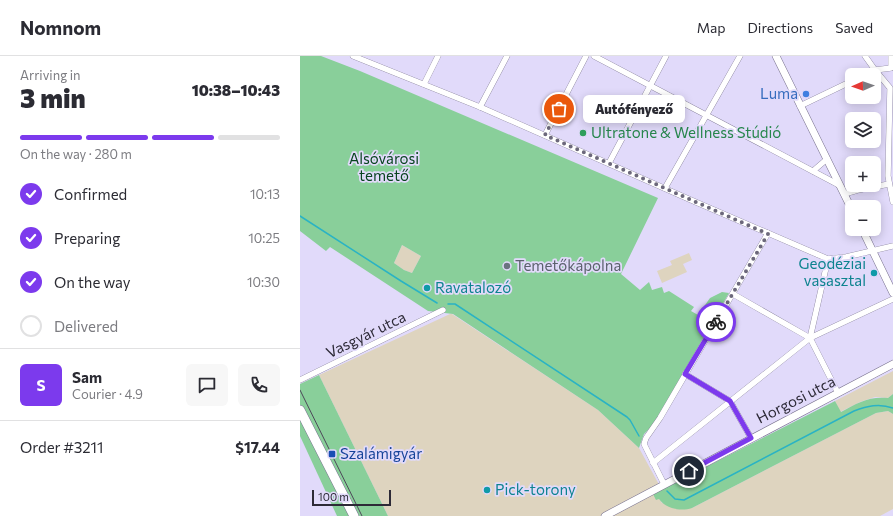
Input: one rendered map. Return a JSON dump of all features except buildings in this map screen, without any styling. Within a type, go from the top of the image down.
[{"type":"main road","points":[[300,410],[354,516]]},
{"type":"street","points":[[353,56],[367,59],[480,107],[828,259],[893,246]]},
{"type":"street","points":[[424,84],[438,56]]},
{"type":"street","points":[[480,107],[507,56]]},
{"type":"street","points":[[545,135],[586,56]]},
{"type":"street","points":[[594,56],[840,185]]},
{"type":"street","points":[[609,163],[666,56]]},
{"type":"street","points":[[665,188],[740,56]]},
{"type":"street","points":[[776,56],[847,200]]},
{"type":"street","points":[[864,56],[873,68]]},
{"type":"street","points":[[881,69],[892,68],[891,56]]},
{"type":"street","points":[[881,77],[890,88],[889,184],[893,202]]},
{"type":"street","points":[[800,106],[845,84]]},
{"type":"street","points":[[813,172],[827,159]]},
{"type":"street","points":[[844,194],[889,184]]},
{"type":"street","points":[[664,484],[645,446],[646,438],[660,418],[768,234]]},
{"type":"street","points":[[866,236],[893,293]]},
{"type":"street","points":[[810,338],[828,259]]},
{"type":"street","points":[[733,294],[810,338],[838,393]]},
{"type":"street","points":[[653,463],[810,338],[893,299]]},
{"type":"street","name":"Vasgyár utca","points":[[300,380],[443,310]]},
{"type":"street","name":"Horgosi utca","points":[[605,516],[893,364]]},
{"type":"street","points":[[685,374],[730,401],[751,438]]},
{"type":"shaded area","points":[[402,245],[421,256],[412,273],[404,270],[394,263]]},
{"type":"shaded area","points":[[689,253],[692,260],[683,264],[687,272],[662,283],[657,271],[672,265],[670,261]]},
{"type":"shaded area","points":[[450,314],[598,410],[639,448],[662,490],[656,500],[659,498],[662,503],[692,508],[876,413],[888,411],[893,414],[893,509],[880,516],[388,516],[319,375]]},
{"type":"shaded area","points":[[893,371],[893,394],[888,398],[875,397],[860,402],[840,412],[835,401]]},
{"type":"green space","name":"Alsóvárosi temető","points":[[300,56],[321,56],[360,71],[658,198],[621,274],[640,290],[649,282],[652,290],[662,287],[664,293],[669,291],[694,307],[691,311],[698,315],[710,298],[722,292],[729,293],[654,424],[644,434],[639,448],[598,410],[453,314],[428,311],[330,247],[326,251],[300,231]],"holes":[[[402,245],[421,256],[412,273],[404,270],[394,263]]]},
{"type":"green space","points":[[319,375],[388,516],[337,516],[300,436],[300,384]]},
{"type":"green space","points":[[893,394],[893,414],[888,411],[876,413],[692,508],[683,510],[669,507],[659,499],[656,500],[653,494],[835,401],[841,412],[863,401],[875,398],[888,398]]},
{"type":"waterway","points":[[300,216],[437,303]]},
{"type":"waterway","points":[[448,304],[455,304],[627,417],[639,436]]},
{"type":"waterway","points":[[667,491],[675,499],[684,500],[854,411],[873,406],[888,406],[893,408]]},
{"type":"tram line","points":[[300,390],[362,516]]},
{"type":"way so far","points":[[559,109],[545,135],[768,234],[716,322]]},
{"type":"place","name":"Luma","points":[[806,94]]},
{"type":"place","name":"Autófényező","points":[[559,109]]},
{"type":"place","name":"Ultratone & Wellness Stúdió","points":[[583,133]]},
{"type":"place","name":"Temetőkápolna","points":[[507,266]]},
{"type":"place","name":"Geodéziai vasasztal","points":[[874,273]]},
{"type":"place","name":"Ravatalozó","points":[[427,288]]},
{"type":"place","name":"Szalámigyár","points":[[332,454]]},
{"type":"place","name":"Pick-torony","points":[[487,490]]},
{"type":"route","points":[[689,471],[751,438],[730,401],[685,374],[716,322]]}]
